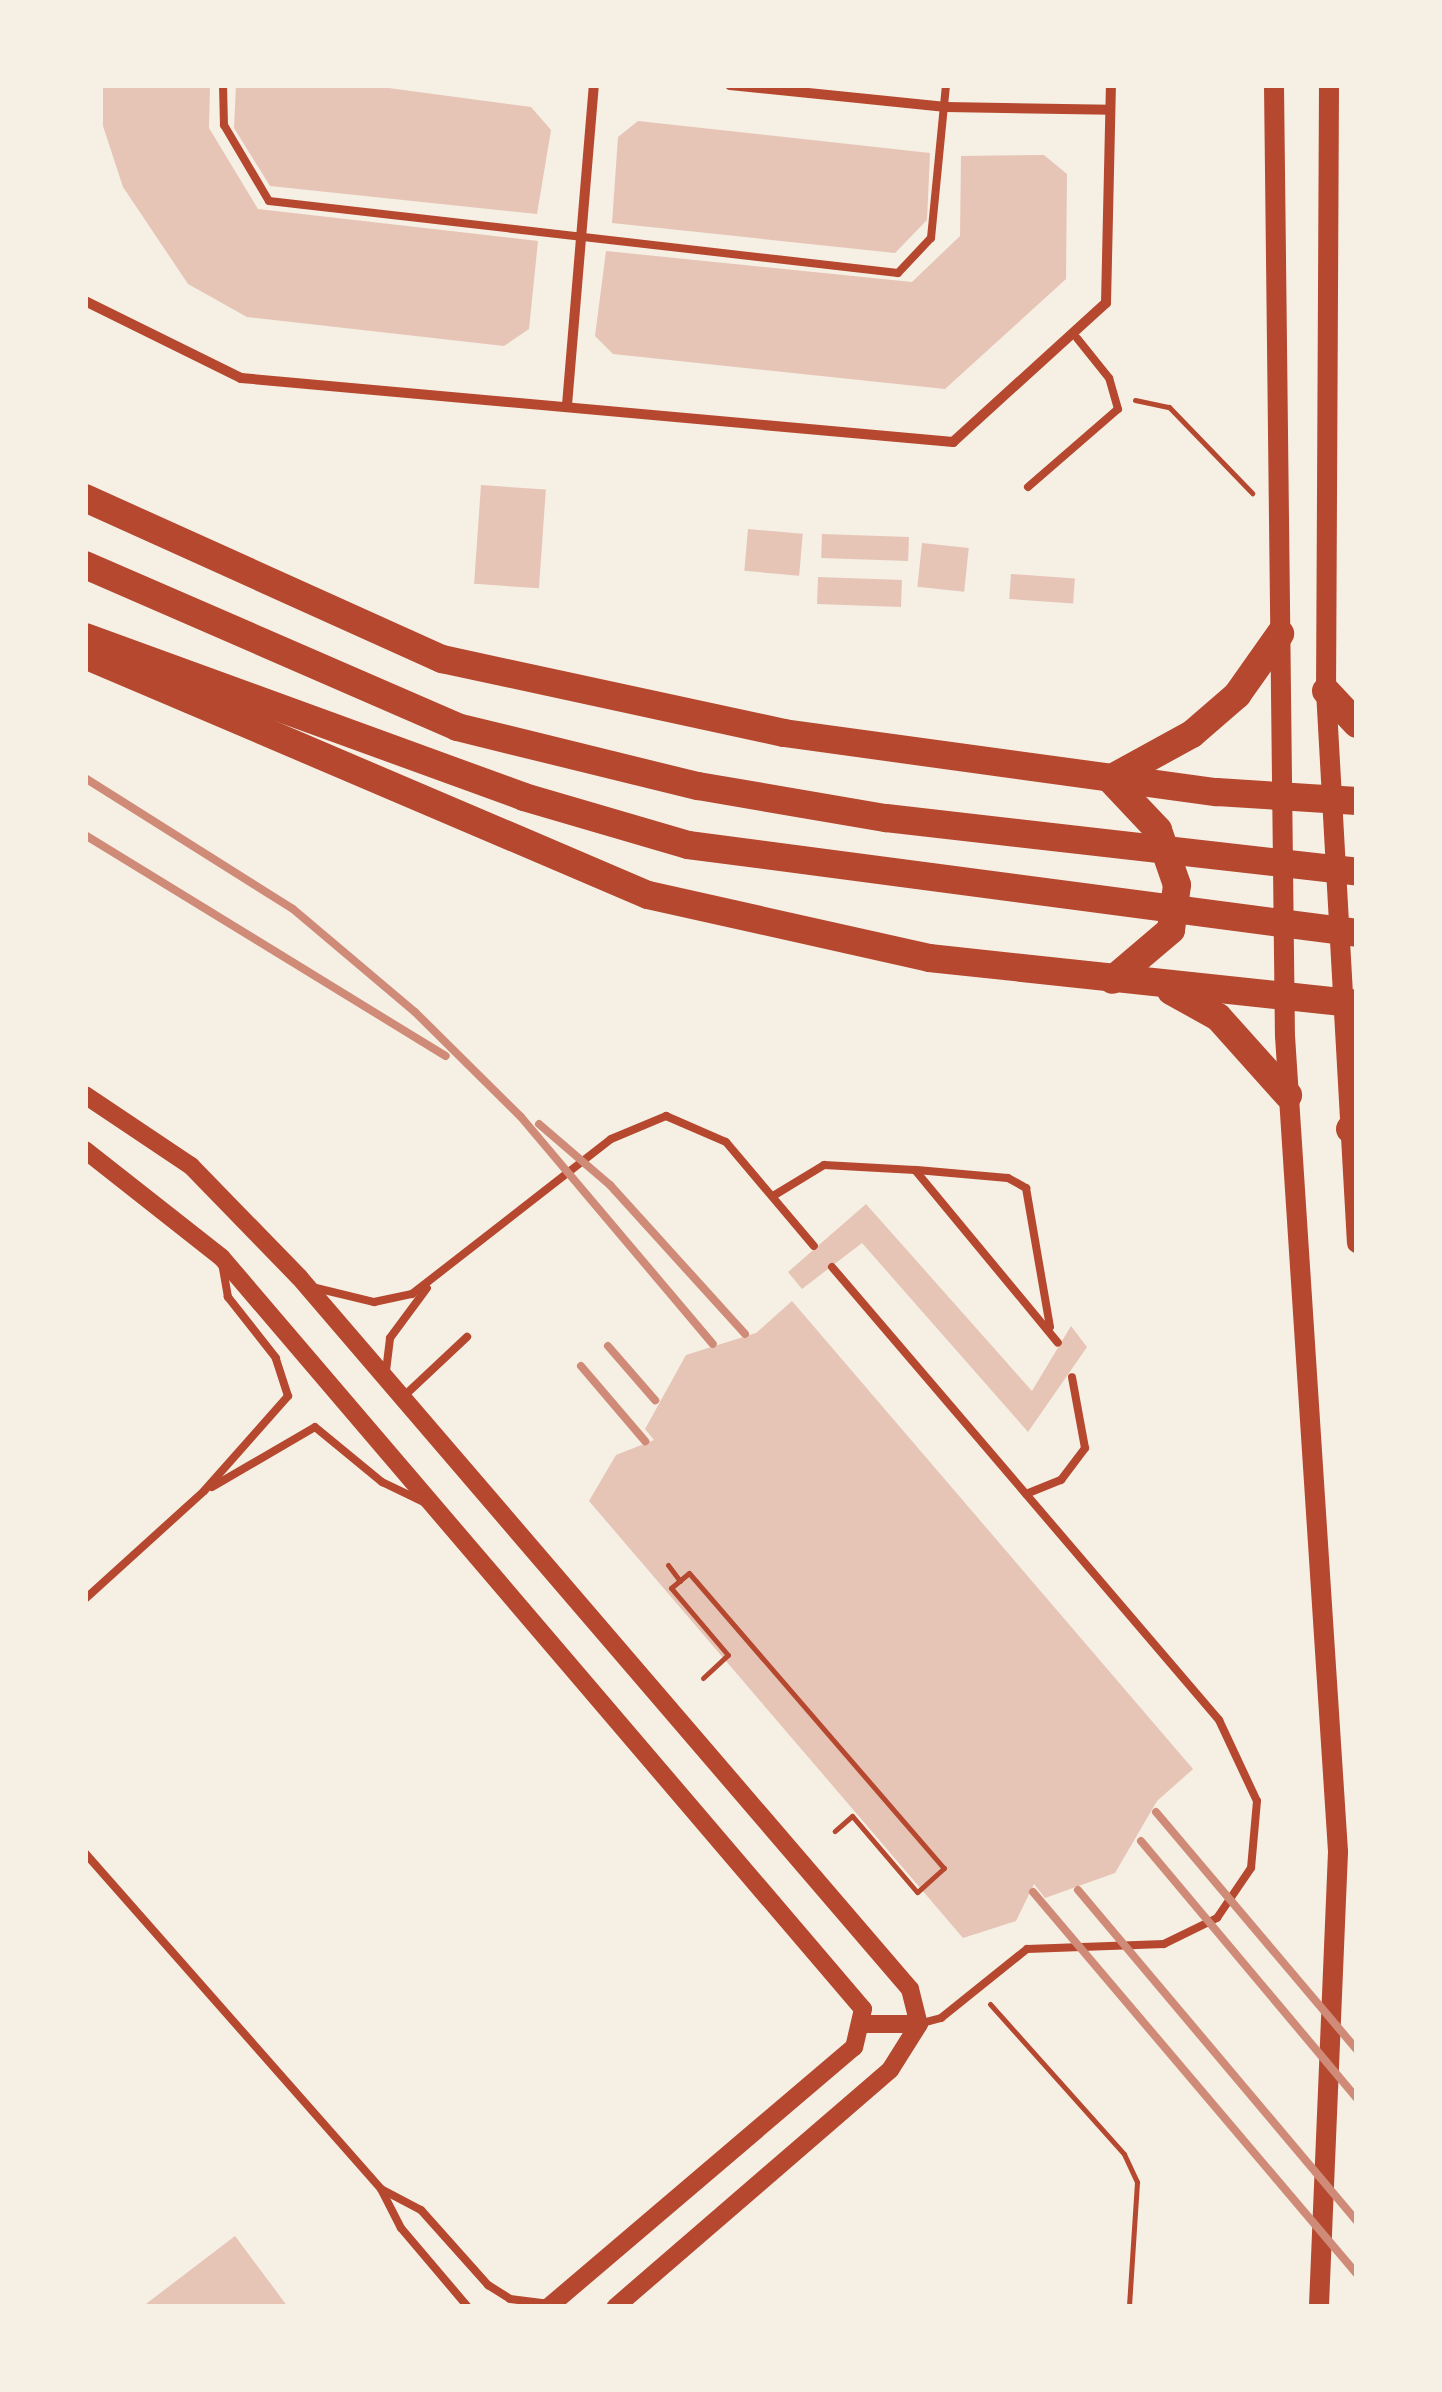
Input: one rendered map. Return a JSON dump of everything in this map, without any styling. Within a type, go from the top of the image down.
[{"type":"highway","points":[[85,498],[442,659],[784,733],[1110,779],[1344,800]]},
{"type":"highway","points":[[85,565],[457,727],[698,786],[886,818],[1357,872]]},
{"type":"highway","points":[[1110,779],[1192,734],[1236,695],[1280,634]]},
{"type":"highway","points":[[85,637],[524,797],[688,844],[1357,933]]},
{"type":"highway","points":[[85,656],[648,895],[930,958],[1350,1003]]},
{"type":"highway","points":[[1326,691],[1357,724]]},
{"type":"highway","points":[[1110,779],[1158,830],[1177,885],[1170,930],[1112,980]]},
{"type":"highway","points":[[1159,985],[1218,1017],[1288,1095]]},
{"type":"main road","points":[[1274,85],[1288,1095],[1338,1852],[1319,2307]]},
{"type":"main road","points":[[1329,85],[1326,691],[1344,800],[1357,1243]]},
{"type":"street","points":[[567,405],[594,85]]},
{"type":"street","points":[[730,85],[946,107],[1110,110]]},
{"type":"street","points":[[85,301],[240,378],[953,442],[1077,338],[1106,303],[1111,85]]},
{"type":"street","points":[[85,1095],[190,1166],[300,1277],[900,1973],[919,2024]]},
{"type":"street","points":[[85,1150],[222,1258],[855,1994],[865,2024],[854,2046],[550,2306]]},
{"type":"street","points":[[865,2024],[919,2024]]},
{"type":"street","points":[[615,2307],[890,2070],[919,2024]]},
{"type":"lane","points":[[223,85],[224,125],[269,201],[580,241],[898,274],[931,238],[946,85]]},
{"type":"lane","points":[[1028,488],[1106,422],[1118,396],[1077,338]]},
{"type":"lane","points":[[389,1380],[385,1348],[430,1285],[611,1139],[651,1119],[712,1130],[814,1246]]},
{"type":"lane","points":[[773,1196],[824,1165],[1008,1178],[1026,1188],[1050,1327],[1058,1344]]},
{"type":"lane","points":[[915,1170],[1050,1327]]},
{"type":"lane","points":[[85,1599],[204,1492],[288,1396],[276,1358],[228,1297],[222,1258]]},
{"type":"lane","points":[[832,1267],[1219,1720],[1250,1772],[1258,1831],[1241,1890],[1190,1934],[1140,1948],[1042,1946],[919,2024]]},
{"type":"lane","points":[[300,1277],[364,1301],[430,1285]]},
{"type":"lane","points":[[403,1397],[467,1337]]},
{"type":"lane","points":[[1026,1494],[1061,1480],[1085,1448],[1072,1377]]},
{"type":"lane","points":[[204,1492],[315,1426],[402,1496],[433,1506]]},
{"type":"lane","points":[[85,1853],[381,2189],[401,2228],[468,2307]]},
{"type":"lane","points":[[381,2189],[421,2210],[488,2285],[510,2299],[550,2306]]},
{"type":"path","points":[[1118,396],[1169,407],[1278,521]]},
{"type":"path","points":[[668,1565],[680,1581]]},
{"type":"path","points":[[702,1678],[728,1655],[671,1588],[689,1573],[944,1868],[917,1892],[852,1816],[835,1830]]},
{"type":"path","points":[[977,1990],[1124,2154],[1137,2182],[1128,2307]]},
{"type":"building","points":[[103,85],[210,85],[209,128],[258,209],[538,241],[529,329],[504,346],[247,317],[188,284],[123,187],[103,126]]},
{"type":"building","points":[[236,85],[366,85],[531,107],[551,130],[537,214],[270,186],[234,128]]},
{"type":"building","points":[[638,121],[930,153],[927,220],[895,253],[612,223],[618,137]]},
{"type":"building","points":[[1044,155],[1067,174],[1066,279],[945,389],[613,354],[595,336],[606,251],[912,282],[960,236],[961,156]]},
{"type":"building","points":[[481,485],[546,490],[539,588],[474,584]]},
{"type":"building","points":[[748,529],[803,534],[799,576],[744,571]]},
{"type":"building","points":[[822,534],[909,537],[908,561],[821,558]]},
{"type":"building","points":[[922,543],[969,548],[964,592],[917,587]]},
{"type":"building","points":[[1011,574],[1075,578],[1073,603],[1009,599]]},
{"type":"building","points":[[818,577],[902,580],[901,607],[817,604]]},
{"type":"building","points":[[866,1204],[1032,1391],[1071,1326],[1087,1347],[1028,1432],[862,1243],[802,1289],[788,1272]]},
{"type":"building","points":[[792,1301],[1193,1769],[1157,1801],[1115,1873],[1045,1898],[1034,1884],[1016,1921],[963,1938],[589,1501],[616,1455],[654,1440],[645,1429],[686,1355],[756,1333]]},
{"type":"building","points":[[235,2236],[288,2307],[142,2307]]},
{"type":"railway","points":[[85,778],[293,909],[415,1012],[521,1117],[713,1344]]},
{"type":"railway","points":[[85,835],[446,1056]]},
{"type":"railway","points":[[539,1124],[610,1185],[745,1334]]},
{"type":"railway","points":[[608,1346],[655,1400]]},
{"type":"railway","points":[[581,1366],[645,1441]]},
{"type":"railway","points":[[1156,1812],[1357,2050]]},
{"type":"railway","points":[[1141,1841],[1357,2098]]},
{"type":"railway","points":[[1078,1890],[1357,2221]]},
{"type":"railway","points":[[1033,1892],[1357,2274]]}]
